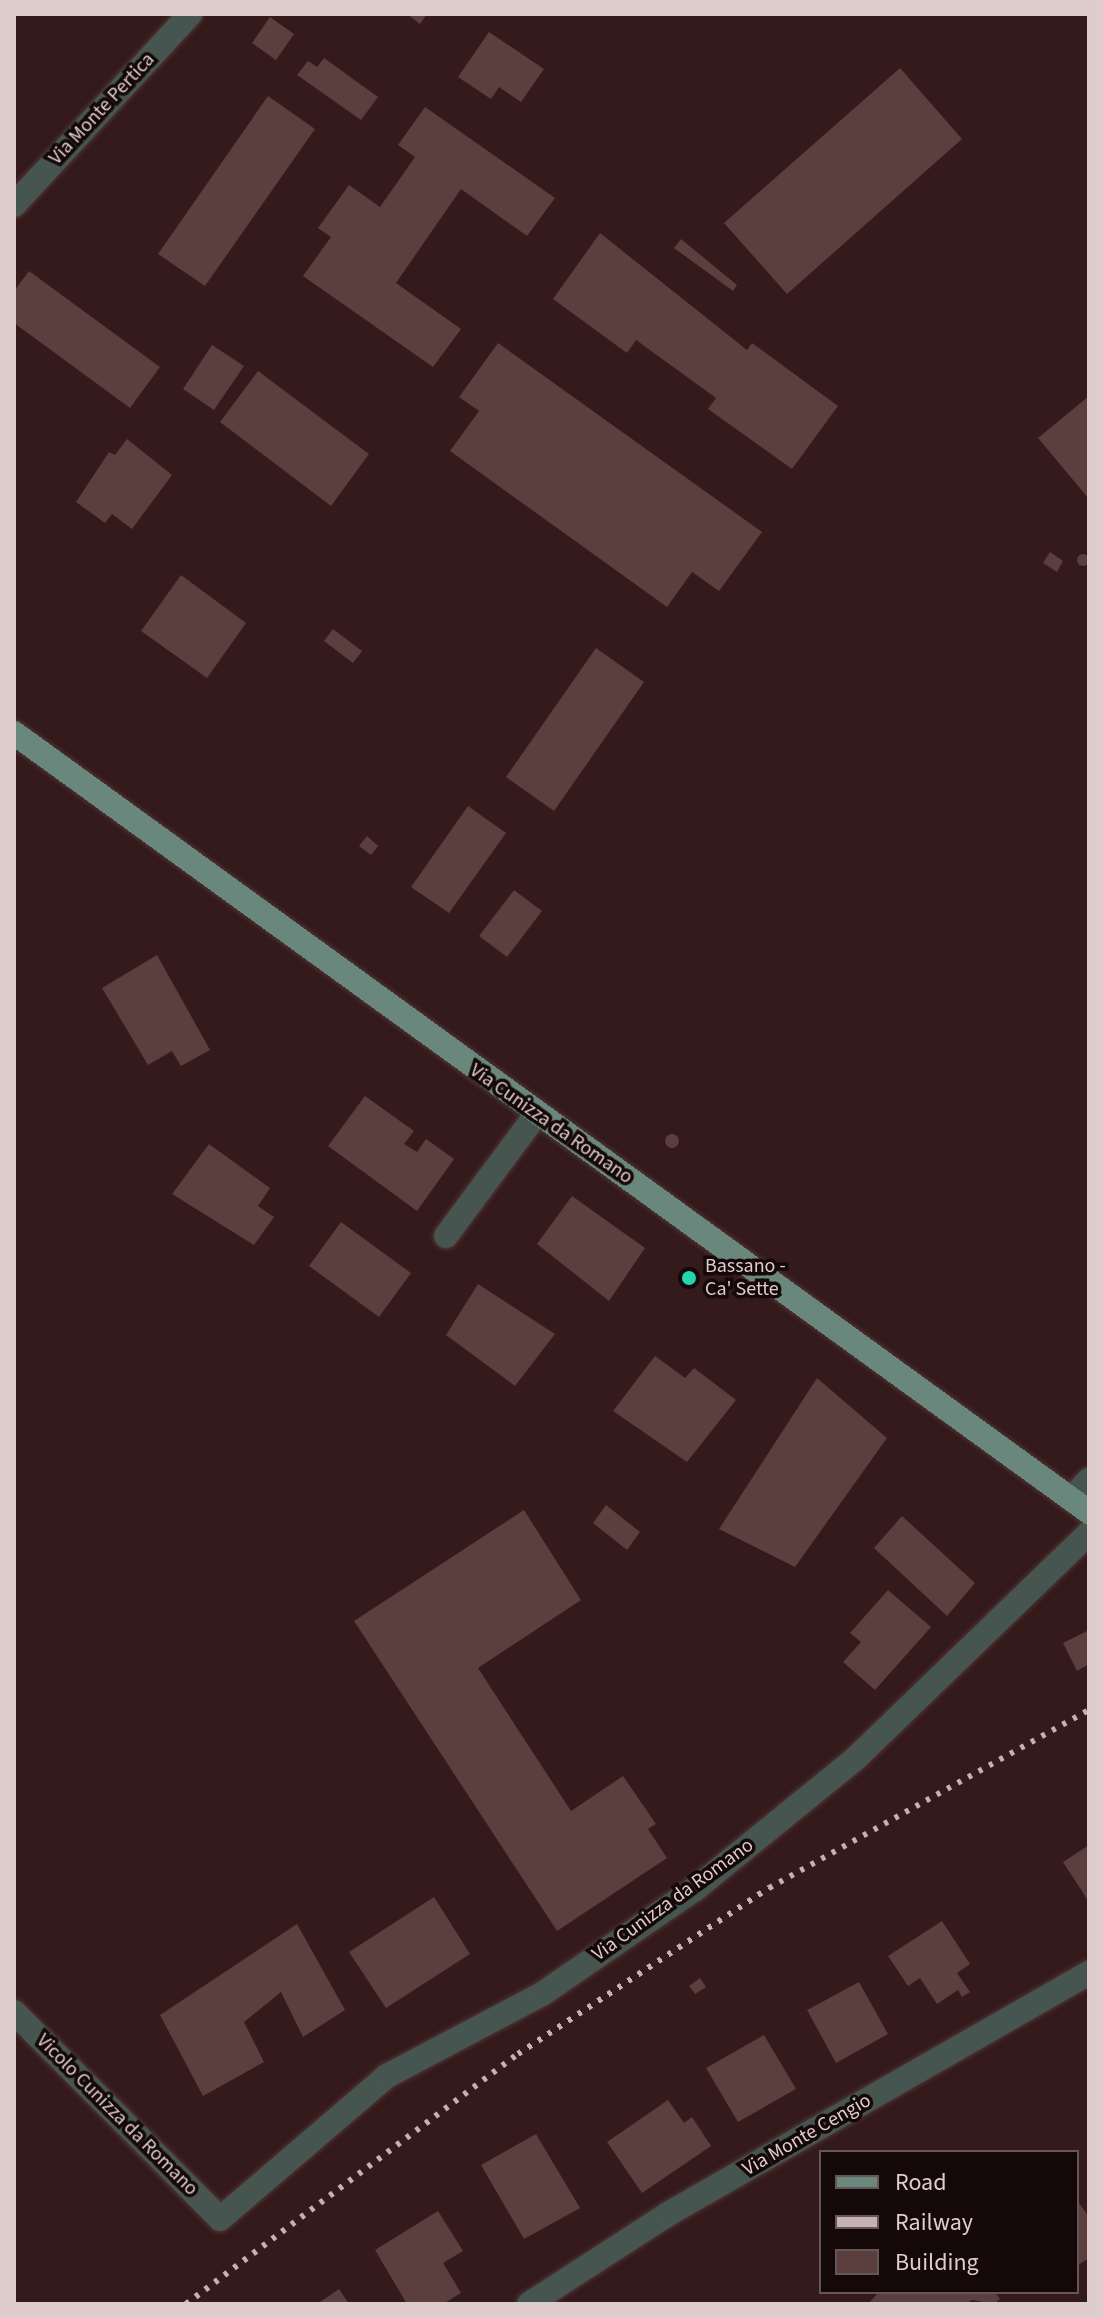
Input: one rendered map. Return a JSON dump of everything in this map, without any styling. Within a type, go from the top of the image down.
[{"type":"main road","name":"Via Cunizza da Romano","points":[[14,733],[536,1115],[796,1296],[1080,1506]]},
{"type":"street","name":"Via Monte Pertica","points":[[14,205],[190,14]]},
{"type":"street","points":[[446,1236],[536,1115]]},
{"type":"street","points":[[1080,1506],[1089,1480]]},
{"type":"street","name":"Via Cunizza da Romano","points":[[220,2219],[387,2076],[542,1994],[695,1889],[856,1758],[1089,1533]]},
{"type":"street","name":"Via Monte Cengio","points":[[529,2304],[668,2214],[1089,1973]]},
{"type":"street","name":"Vicolo Cunizza da Romano","points":[[14,2012],[220,2219]]},
{"type":"building","points":[[407,14],[427,14],[420,24]]},
{"type":"building","points":[[270,17],[294,34],[276,60],[252,43]]},
{"type":"building","points":[[489,32],[544,69],[521,102],[499,87],[491,99],[458,77]]},
{"type":"building","points":[[324,58],[378,97],[361,120],[297,75],[308,61],[317,67]]},
{"type":"building","points":[[900,68],[962,139],[787,294],[724,223]]},
{"type":"building","points":[[268,96],[315,129],[205,286],[158,254]]},
{"type":"building","points":[[425,107],[555,198],[527,236],[461,189],[396,283],[461,329],[433,367],[303,276],[331,237],[318,228],[349,185],[380,207],[415,157],[398,145]]},
{"type":"building","points":[[600,233],[747,350],[752,343],[838,406],[792,469],[708,409],[716,398],[636,340],[627,353],[553,299]]},
{"type":"building","points":[[681,239],[737,285],[733,291],[674,248]]},
{"type":"building","points":[[29,271],[160,367],[130,408],[14,323],[14,291]]},
{"type":"building","points":[[498,343],[762,532],[719,591],[692,572],[667,607],[450,451],[479,411],[459,397]]},
{"type":"building","points":[[212,345],[244,366],[214,410],[183,389]]},
{"type":"building","points":[[258,371],[369,454],[331,506],[220,422]]},
{"type":"building","points":[[1089,396],[1089,499],[1038,438]]},
{"type":"building","points":[[127,439],[172,475],[132,529],[112,514],[105,523],[76,502],[109,452],[115,455]]},
{"type":"building","points":[[1050,552],[1063,561],[1057,572],[1043,563]]},
{"type":"building","points":[[1083,554],[1089,560],[1083,566],[1077,560]]},
{"type":"building","points":[[181,575],[246,623],[207,678],[141,631]]},
{"type":"building","points":[[333,629],[362,651],[353,663],[324,641]]},
{"type":"building","points":[[596,648],[644,682],[554,811],[506,777]]},
{"type":"building","points":[[468,806],[506,833],[449,913],[411,887]]},
{"type":"building","points":[[367,836],[378,846],[371,855],[359,846]]},
{"type":"building","points":[[514,890],[542,911],[507,957],[479,936]]},
{"type":"building","points":[[157,955],[210,1050],[181,1066],[172,1051],[148,1065],[102,988]]},
{"type":"building","points":[[365,1096],[414,1131],[404,1144],[417,1152],[426,1139],[454,1159],[417,1211],[328,1146]]},
{"type":"building","points":[[672,1134],[679,1141],[672,1148],[665,1141]]},
{"type":"building","points":[[209,1144],[270,1188],[258,1206],[274,1217],[254,1245],[172,1194]]},
{"type":"building","points":[[572,1196],[645,1248],[609,1301],[537,1244]]},
{"type":"building","points":[[341,1222],[411,1273],[379,1317],[309,1266]]},
{"type":"building","points":[[478,1284],[555,1334],[515,1386],[446,1335]]},
{"type":"building","points":[[655,1356],[685,1378],[694,1368],[736,1400],[687,1462],[613,1411]]},
{"type":"building","points":[[817,1378],[887,1438],[795,1567],[719,1529]]},
{"type":"building","points":[[606,1505],[640,1532],[627,1550],[593,1523]]},
{"type":"building","points":[[524,1510],[581,1600],[478,1668],[571,1811],[623,1776],[656,1824],[648,1829],[667,1858],[557,1931],[354,1621]]},
{"type":"building","points":[[902,1516],[975,1583],[947,1616],[874,1548]]},
{"type":"building","points":[[888,1590],[931,1627],[875,1690],[843,1662],[861,1642],[850,1633]]},
{"type":"building","points":[[1089,1630],[1089,1664],[1077,1671],[1063,1643]]},
{"type":"building","points":[[1089,1845],[1089,1902],[1063,1862]]},
{"type":"building","points":[[434,1897],[470,1954],[386,2008],[349,1952]]},
{"type":"building","points":[[942,1921],[970,1964],[957,1973],[970,1992],[962,1997],[958,1990],[937,2004],[920,1978],[908,1986],[888,1956]]},
{"type":"building","points":[[297,1924],[345,2010],[303,2037],[281,1992],[244,2022],[264,2062],[203,2096],[160,2015]]},
{"type":"building","points":[[700,1978],[706,1987],[695,1994],[689,1986]]},
{"type":"building","points":[[859,1982],[888,2034],[836,2063],[807,2010]]},
{"type":"building","points":[[764,2035],[796,2089],[738,2122],[706,2068]]},
{"type":"building","points":[[668,2100],[684,2123],[692,2117],[711,2146],[642,2193],[607,2142]]},
{"type":"building","points":[[536,2134],[580,2208],[524,2239],[481,2165]]},
{"type":"building","points":[[1079,2203],[1089,2217],[1089,2258],[1079,2265]]},
{"type":"building","points":[[438,2211],[463,2251],[443,2263],[461,2293],[443,2304],[407,2304],[375,2250]]},
{"type":"building","points":[[339,2289],[349,2304],[317,2304]]},
{"type":"building","points":[[877,2294],[996,2294],[1000,2299],[994,2304],[972,2300],[966,2304],[868,2304]]},
{"type":"railway","points":[[186,2304],[518,2054],[769,1888],[1089,1710]]},
{"type":"place","name":"Bassano - Ca' Sette","points":[[689,1278]]}]
